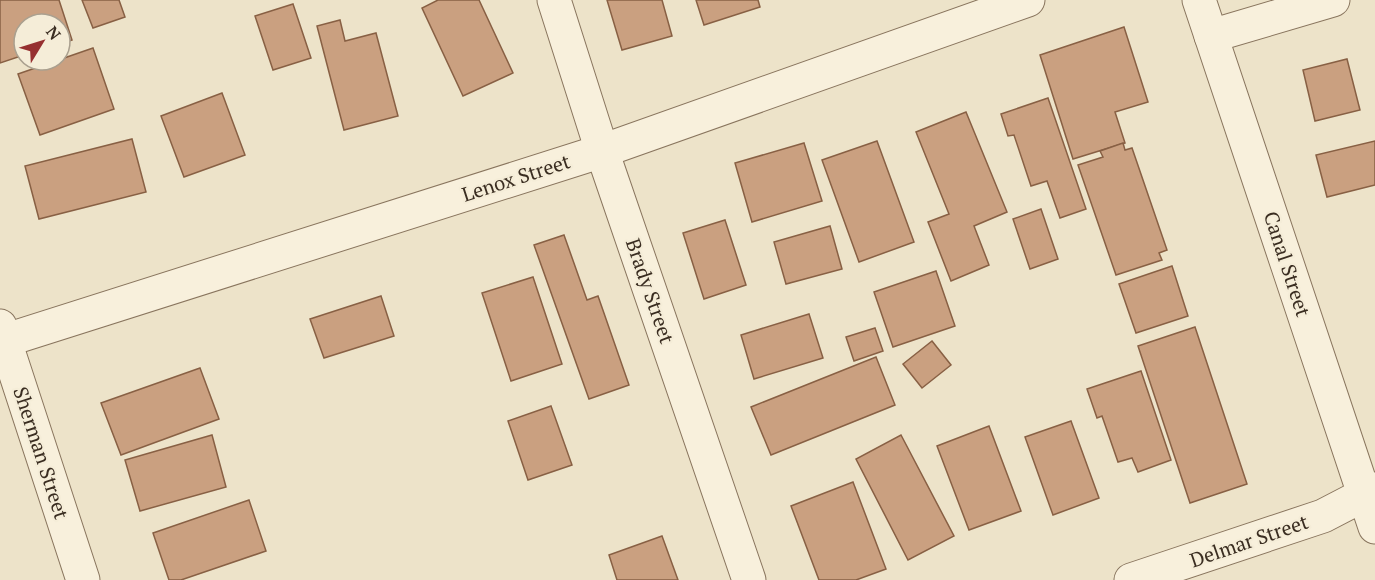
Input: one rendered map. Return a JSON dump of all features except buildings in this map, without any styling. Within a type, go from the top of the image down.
[{"type":"street","name":"Brady Street","points":[[554,0],[602,151],[749,580]]},
{"type":"street","name":"Lenox Street","points":[[2,336],[602,151],[1028,0]]},
{"type":"street","name":"Canal Street","points":[[1199,0],[1370,492],[1375,527]]},
{"type":"street","points":[[1211,36],[1333,0]]},
{"type":"street","name":"Sherman Street","points":[[2,336],[83,580]]},
{"type":"street","name":"Delmar Street","points":[[1131,580],[1323,516],[1370,492]]}]
